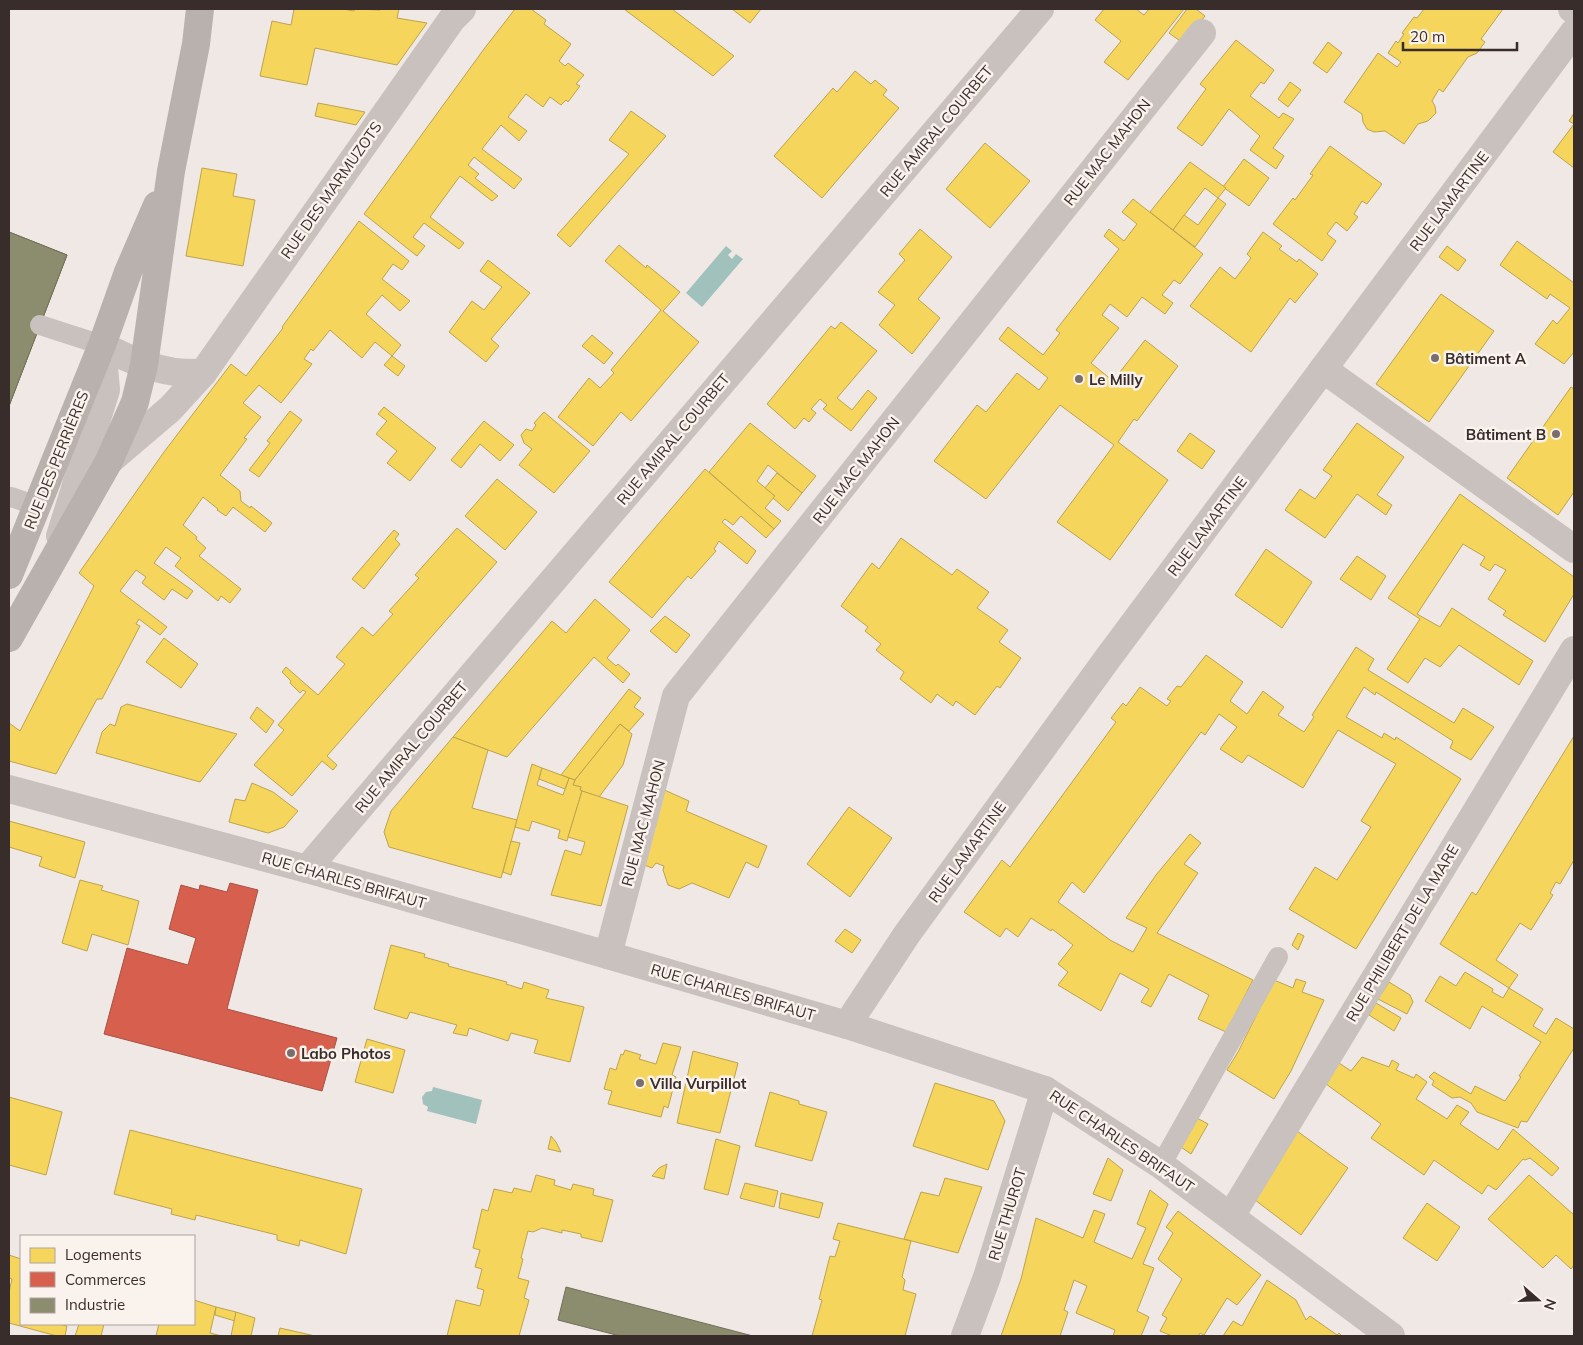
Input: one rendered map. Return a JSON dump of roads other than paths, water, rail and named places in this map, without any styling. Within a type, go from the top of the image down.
[{"type":"main road","name":"RUE DES PERRIÈRES","points":[[9,638],[109,461],[135,402],[144,365],[171,171],[196,44],[200,9]]},
{"type":"main road","name":"RUE DES PERRIÈRES","points":[[9,575],[102,345],[128,272],[171,171]]},
{"type":"street","name":"RUE DES MARMUZOTS","points":[[109,461],[170,408],[203,373],[446,27],[462,9]]},
{"type":"street","name":"RUE AMIRAL COURBET","points":[[307,869],[1040,9]]},
{"type":"street","name":"RUE LAMARTINE","points":[[847,1025],[906,934],[1108,658],[1574,32]]},
{"type":"street","name":"RUE MAC MAHON","points":[[608,955],[676,696],[1202,33]]},
{"type":"street","points":[[102,345],[144,365],[175,372],[203,373]]},
{"type":"street","name":"RUE DES PERRIÈRES","points":[[51,565],[106,390],[102,345]]},
{"type":"street","points":[[1323,369],[1574,549]]},
{"type":"street","name":"RUE PHILIBERT DE LA MARE","points":[[1231,1216],[1574,650]]},
{"type":"street","name":"RUE CHARLES BRIFAUT","points":[[9,789],[307,869],[608,955],[847,1025],[1045,1090],[1161,1165],[1391,1336]]},
{"type":"street","name":"RUE THUROT","points":[[965,1336],[987,1277],[1045,1090]]},
{"type":"lane","points":[[40,325],[102,345]]},
{"type":"lane","points":[[11,497],[37,506]]},
{"type":"lane","points":[[1161,1165],[1278,957]]},
{"type":"water","points":[[726,246],[732,251],[728,255],[732,259],[736,254],[743,259],[702,307],[686,293]]},
{"type":"water","points":[[433,1087],[482,1100],[476,1124],[427,1111],[428,1107],[423,1104],[422,1097],[426,1092],[432,1091]]},
{"type":"place","name":"Bâtiment A","points":[[1435,358]]},
{"type":"place","name":"Le Milly","points":[[1079,379]]},
{"type":"place","name":"Bâtiment B","points":[[1556,434]]},
{"type":"place","name":"Labo Photos","points":[[291,1053]]},
{"type":"place","name":"Villa Vurpillot","points":[[640,1083]]}]
